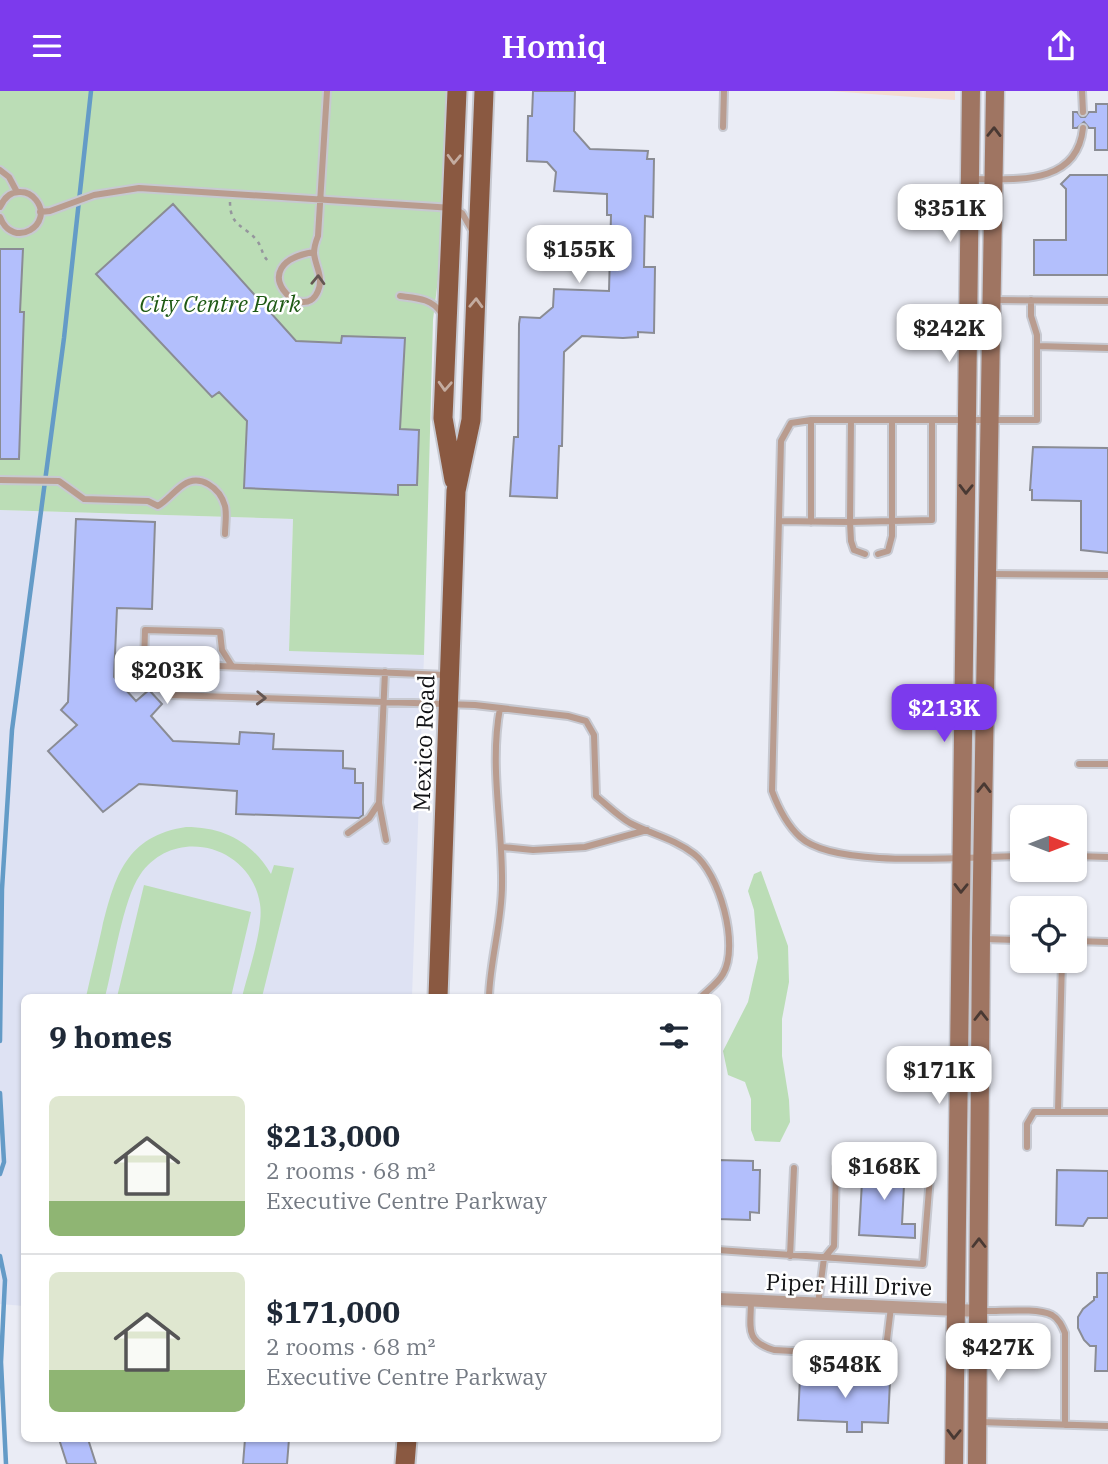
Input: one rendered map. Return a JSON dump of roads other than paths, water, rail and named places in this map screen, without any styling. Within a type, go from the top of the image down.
[{"type":"main road","name":"Mexico Road","points":[[456,491],[443,418],[457,91]]},
{"type":"main road","name":"Mexico Road","points":[[438,994],[456,491],[471,420],[484,91]]},
{"type":"main road","points":[[405,1464],[407,1442]]},
{"type":"street","points":[[954,1464],[971,91]]},
{"type":"street","points":[[977,1464],[982,856],[995,91]]},
{"type":"street","name":"Piper Hill Drive","points":[[721,1299],[979,1311]]},
{"type":"lane","points":[[314,252],[285,261],[279,274],[280,285],[286,295],[296,301],[314,298],[318,291],[319,274],[314,252],[318,236],[327,91]]},
{"type":"lane","points":[[723,127],[724,91]]},
{"type":"lane","points":[[1082,91],[1083,112]]},
{"type":"lane","points":[[970,180],[1036,179],[1052,173],[1072,158],[1082,139],[1083,128]]},
{"type":"lane","points":[[0,170],[9,177],[17,192]]},
{"type":"lane","points":[[40,212],[94,195],[139,188],[321,198],[453,208],[462,213],[478,241]]},
{"type":"lane","points":[[0,207],[7,196],[17,192],[27,193],[37,202],[40,212],[35,227],[23,233],[10,231],[0,217]]},
{"type":"lane","points":[[400,296],[424,299],[437,306],[448,324]]},
{"type":"lane","points":[[991,300],[1108,301]]},
{"type":"lane","points":[[1010,856],[872,859],[839,854],[800,838],[779,809],[772,791],[781,441],[791,423],[811,420],[1037,420],[1037,347],[1031,300]]},
{"type":"lane","points":[[1037,347],[1108,348]]},
{"type":"lane","points":[[811,420],[811,522]]},
{"type":"lane","points":[[851,420],[850,541],[854,549],[865,554]]},
{"type":"lane","points":[[878,554],[888,551],[891,545],[892,421]]},
{"type":"lane","points":[[779,521],[932,520],[932,421]]},
{"type":"lane","points":[[0,480],[59,481],[84,499],[148,501],[158,506],[184,484],[201,480],[212,485],[222,500],[225,508],[225,534]]},
{"type":"lane","points":[[987,574],[1108,575]]},
{"type":"lane","points":[[232,666],[222,650],[220,632],[145,630],[144,663],[169,695],[448,704],[568,716],[586,721],[594,735],[596,796],[629,822],[678,843],[696,855],[708,873],[722,906],[730,944],[723,975],[704,994]]},
{"type":"lane","points":[[144,663],[450,675]]},
{"type":"lane","points":[[385,672],[379,803],[386,840]]},
{"type":"lane","points":[[489,994],[502,889],[496,730],[500,708]]},
{"type":"lane","points":[[1079,764],[1108,764]]},
{"type":"lane","points":[[348,833],[369,818],[379,803]]},
{"type":"lane","points":[[502,847],[533,850],[586,847],[647,830]]},
{"type":"lane","points":[[1087,856],[1108,856]]},
{"type":"lane","points":[[981,939],[1010,940]]},
{"type":"lane","points":[[1087,941],[1108,942]]},
{"type":"lane","points":[[1058,1111],[1062,973]]},
{"type":"lane","points":[[1027,1147],[1030,1117],[1038,1111],[1108,1112]]},
{"type":"lane","points":[[818,1304],[824,1258],[834,1246],[836,1167]]},
{"type":"lane","points":[[789,1256],[794,1168]]},
{"type":"lane","points":[[721,1250],[923,1264],[930,1177]]},
{"type":"lane","points":[[751,1301],[751,1332],[753,1339],[764,1347],[774,1350],[868,1355],[877,1354],[886,1348],[891,1307]]},
{"type":"lane","points":[[979,1311],[1052,1315],[1061,1324],[1065,1333],[1065,1425]]},
{"type":"lane","points":[[978,1422],[1108,1426]]},
{"type":"waterway","points":[[0,1041],[2,889],[12,730],[64,338],[91,91]]},
{"type":"waterway","points":[[0,1093],[4,1162],[0,1174]]},
{"type":"waterway","points":[[0,1256],[5,1280],[1,1362],[6,1464]]},
{"type":"park label","name":"City Centre Park","points":[[220,303]]}]
